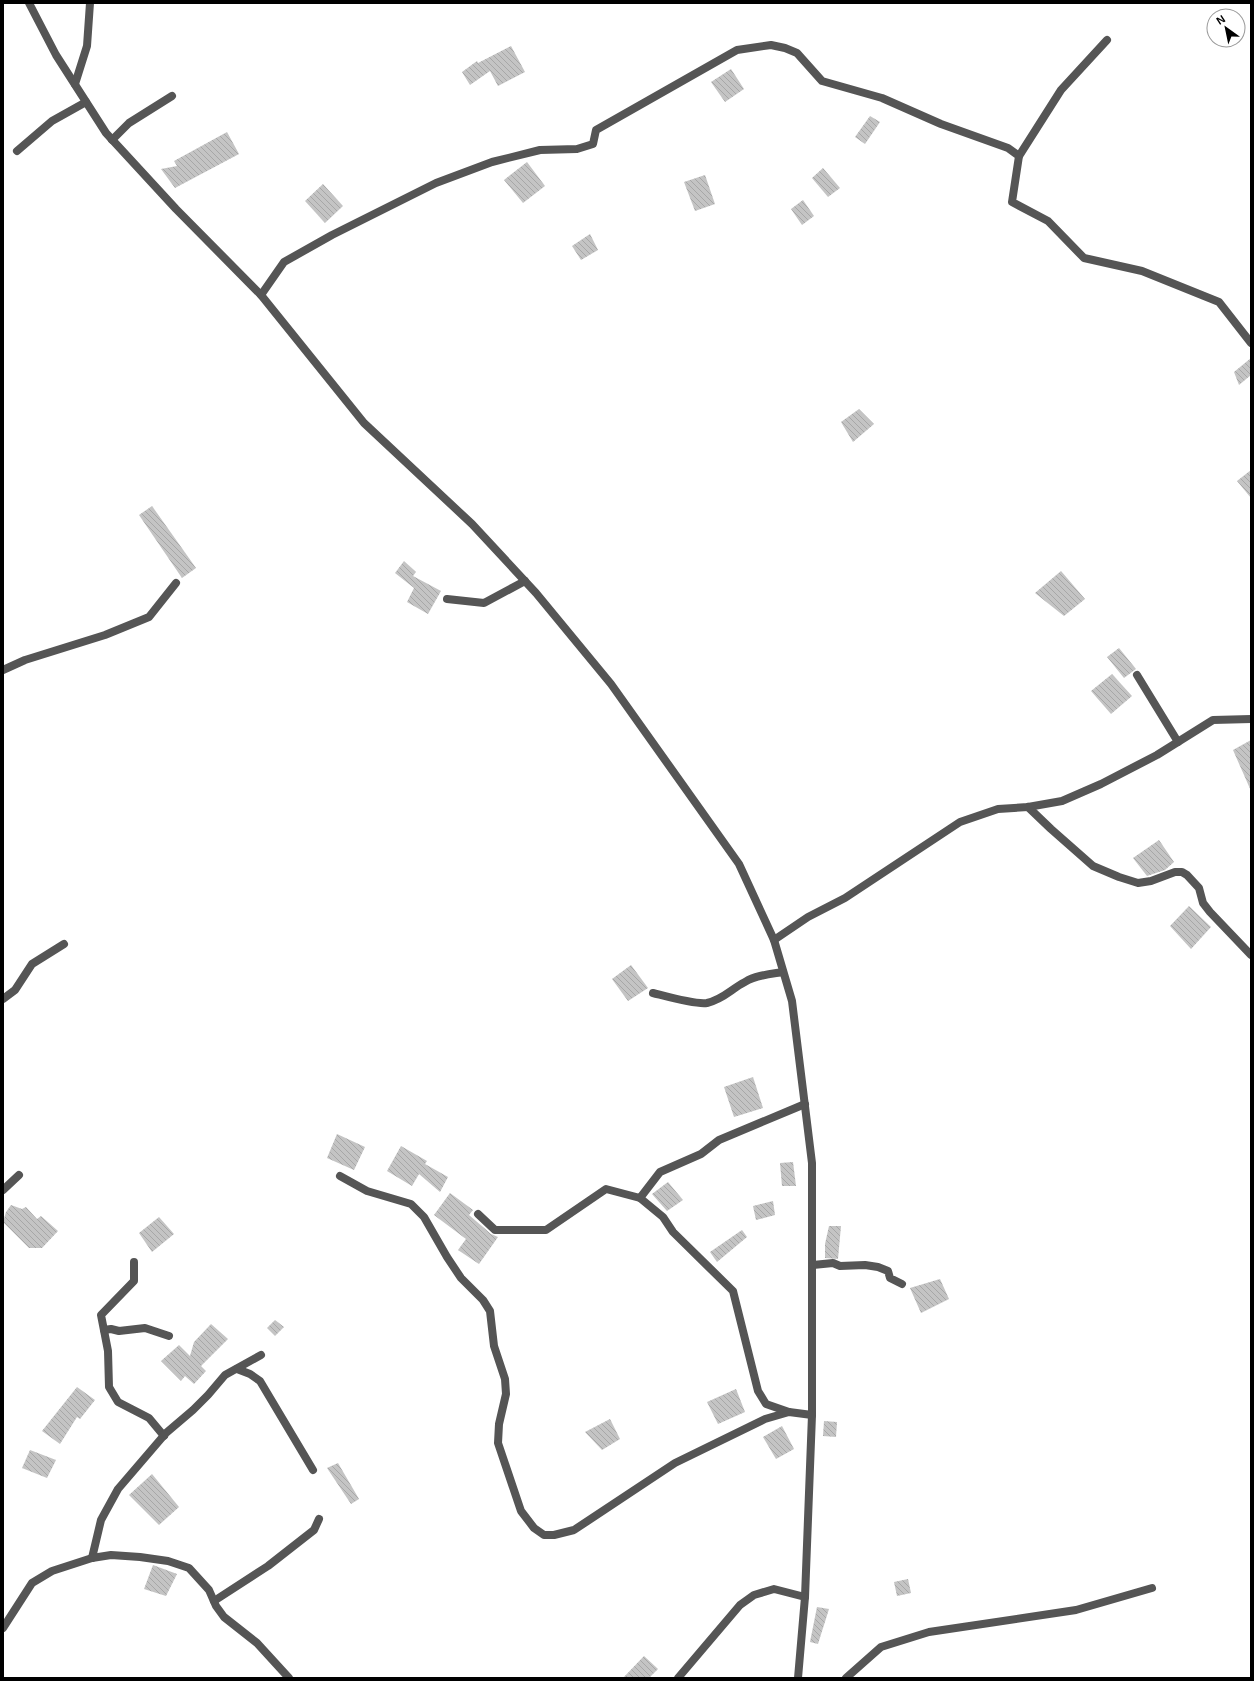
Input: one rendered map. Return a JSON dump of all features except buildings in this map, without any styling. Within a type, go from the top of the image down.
[{"type":"street","points":[[28,3],[56,55],[106,133],[176,208],[261,294],[364,423],[472,524],[525,581],[611,684],[739,864],[774,940],[792,1001],[812,1163],[812,1415],[805,1597],[798,1678]]},
{"type":"street","points":[[75,84],[87,46],[90,3]]},
{"type":"street","points":[[1107,40],[1061,90],[1019,156],[1012,202],[1048,221],[1084,258],[1142,271],[1219,302],[1251,343]]},
{"type":"street","points":[[261,294],[284,262],[332,235],[436,183],[492,162],[540,150],[577,150],[592,144],[596,130],[737,50],[771,45],[785,48],[797,53],[822,81],[882,98],[941,124],[1008,148],[1019,156]]},
{"type":"street","points":[[112,140],[129,123],[172,96]]},
{"type":"street","points":[[17,151],[52,122],[86,102]]},
{"type":"street","points":[[447,599],[484,603],[525,581]]},
{"type":"street","points":[[3,670],[25,660],[105,635],[149,617],[176,583]]},
{"type":"street","points":[[1137,675],[1178,742]]},
{"type":"street","points":[[774,940],[808,917],[845,898],[960,822],[998,809],[1028,807],[1062,800],[1101,784],[1157,755],[1213,720],[1251,719]]},
{"type":"street","points":[[1028,807],[1093,866],[1118,877],[1138,883],[1151,881],[1175,872],[1182,872],[1188,875],[1199,888],[1203,904],[1251,955]]},
{"type":"street","points":[[3,999],[15,990],[32,964],[64,944]]},
{"type":"street","points":[[653,993],[678,999],[706,1003],[724,997],[745,982],[761,976],[784,972]]},
{"type":"street","points":[[640,1198],[660,1172],[702,1154],[719,1140],[805,1104]]},
{"type":"street","points":[[3,1190],[19,1175]]},
{"type":"street","points":[[340,1176],[367,1191],[410,1204],[424,1218],[461,1278],[483,1300],[490,1311],[494,1346],[505,1379],[506,1394],[499,1424],[498,1443],[521,1511],[534,1528],[544,1534],[554,1535],[574,1530],[675,1463],[765,1419],[789,1412]]},
{"type":"street","points":[[478,1214],[495,1230],[546,1230],[606,1189],[640,1198],[663,1217],[673,1232],[733,1291],[758,1391],[766,1404],[789,1412],[812,1415]]},
{"type":"street","points":[[134,1262],[134,1281],[101,1315],[108,1351],[109,1387],[118,1402],[150,1418],[164,1436]]},
{"type":"street","points":[[812,1265],[833,1263],[840,1266],[865,1265],[878,1267],[888,1271],[890,1278],[902,1284]]},
{"type":"street","points":[[104,1330],[119,1331],[145,1328],[169,1336]]},
{"type":"street","points":[[92,1558],[101,1520],[118,1489],[164,1436],[198,1405],[225,1375],[261,1355]]},
{"type":"street","points":[[237,1369],[250,1374],[260,1381],[313,1470]]},
{"type":"street","points":[[214,1601],[268,1566],[314,1530],[319,1519]]},
{"type":"street","points":[[3,1628],[32,1582],[52,1571],[92,1558],[111,1555],[168,1561],[189,1568],[208,1590],[224,1617],[257,1643],[289,1678]]},
{"type":"street","points":[[846,1678],[881,1647],[928,1632],[1076,1610],[1152,1588]]},
{"type":"street","points":[[678,1678],[740,1605],[754,1595],[774,1589],[805,1597]]}]
